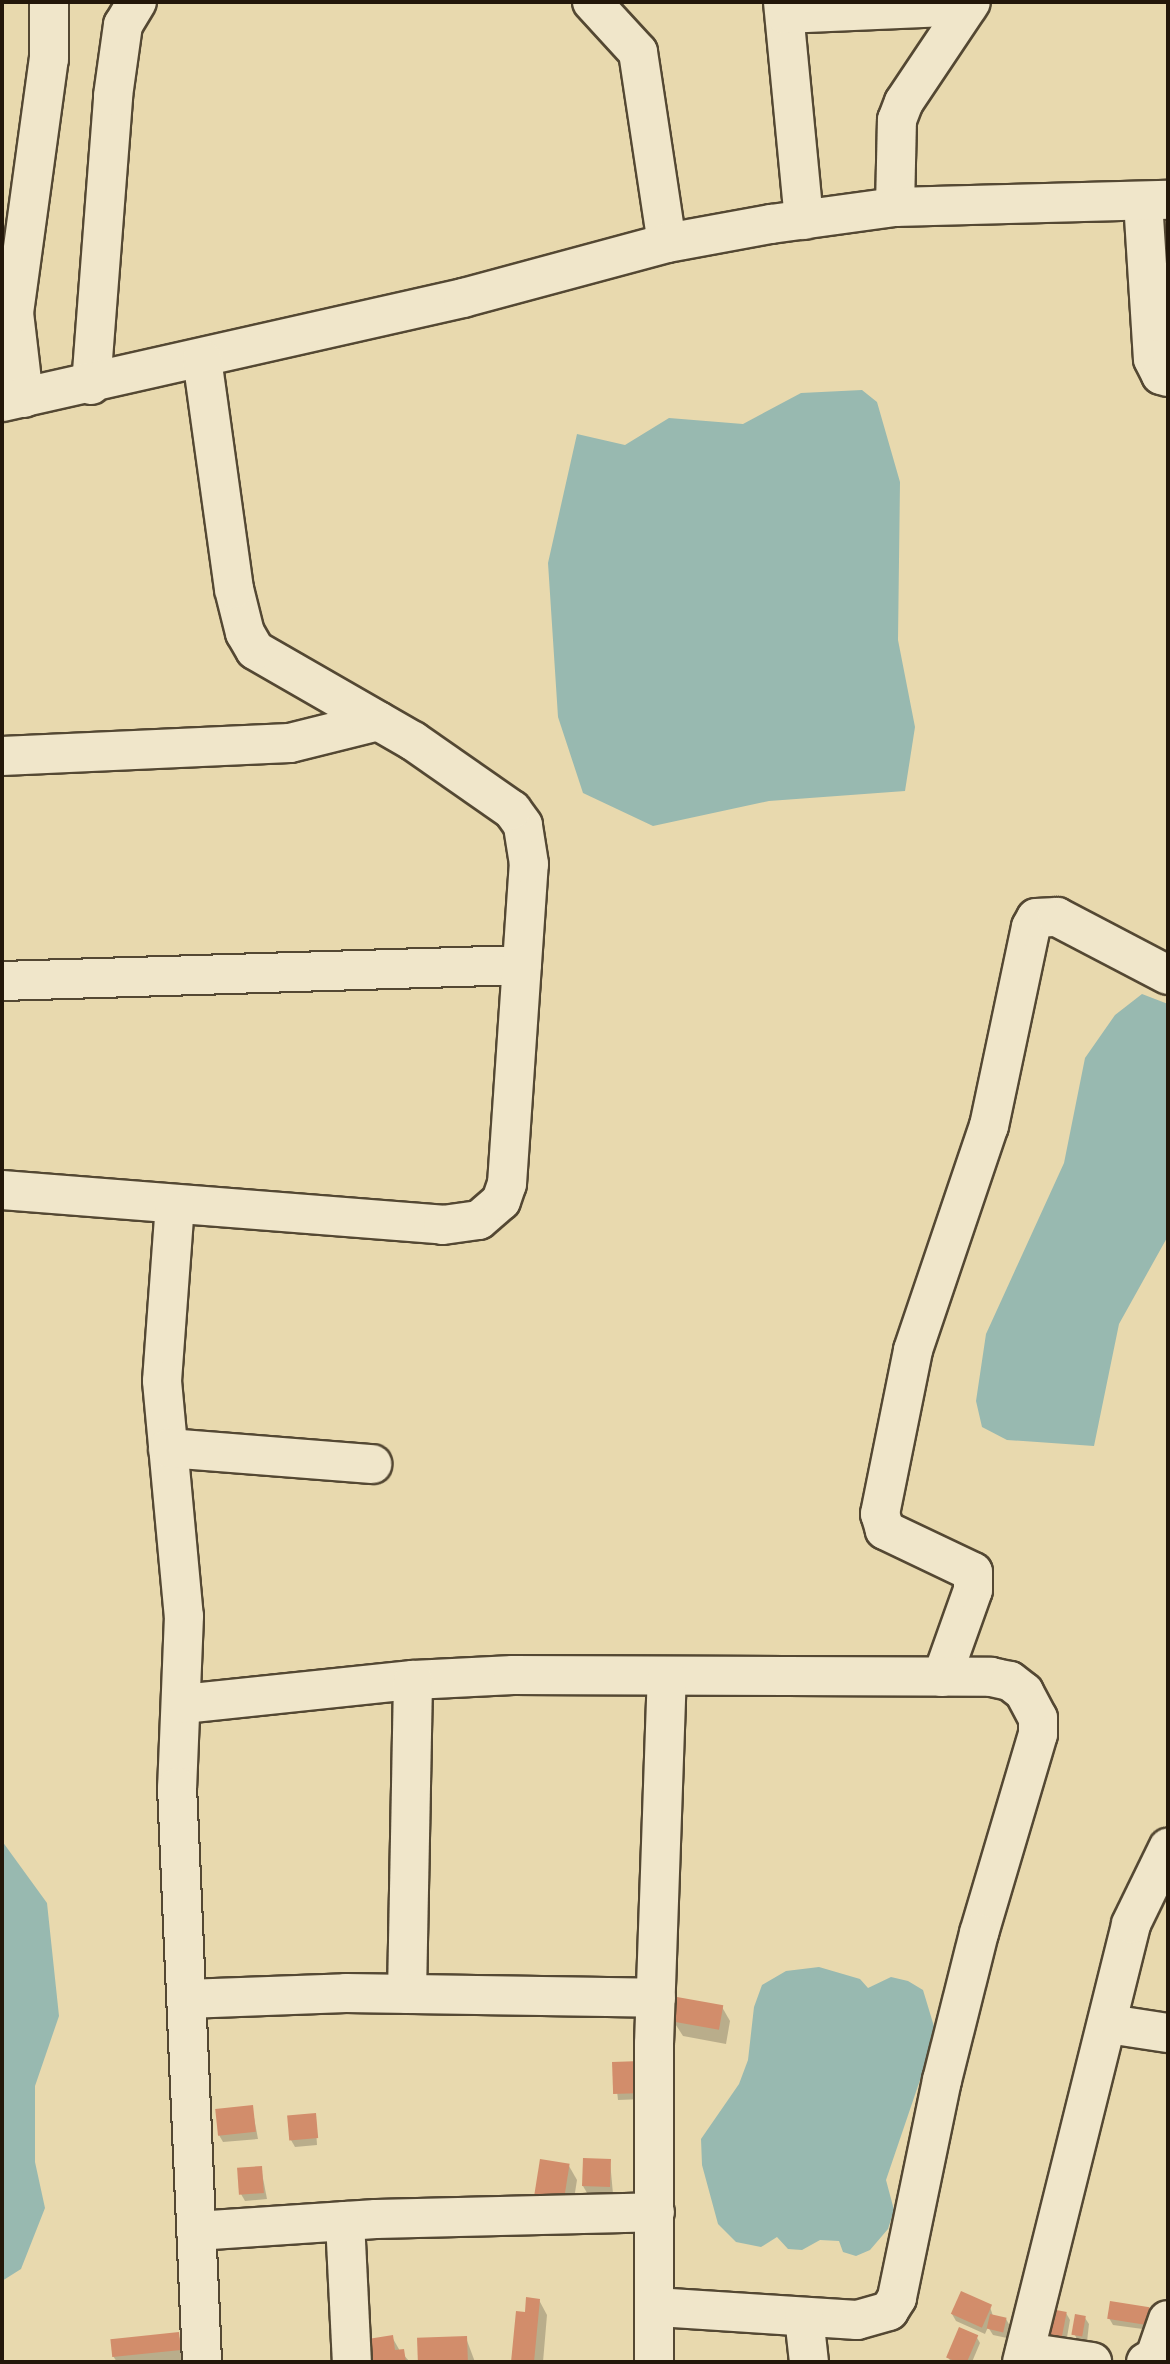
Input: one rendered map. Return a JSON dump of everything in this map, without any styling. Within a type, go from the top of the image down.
[{"type":"street","points":[[50,2],[49,59],[14,313],[13,400],[202,359],[667,243],[895,207],[1156,201],[1153,359],[1156,369],[1168,377]]},
{"type":"street","points":[[92,385],[113,96],[123,25],[137,2]]},
{"type":"street","points":[[592,2],[638,52],[667,243]]},
{"type":"street","points":[[804,220],[784,8],[970,4]]},
{"type":"street","points":[[895,207],[897,120],[904,102],[970,4]]},
{"type":"street","points":[[2,1190],[443,1225],[479,1220],[492,1211],[507,1184],[528,864],[523,825],[512,810],[378,721],[270,662],[255,650],[245,633],[234,589],[202,359]]},
{"type":"street","points":[[2,756],[290,743],[378,721]]},
{"type":"street","points":[[942,1677],[973,1590],[973,1572],[885,1530],[880,1514],[913,1350],[992,1115],[1031,927],[1036,918],[1057,917],[1168,975]]},
{"type":"street","points":[[2,981],[522,965]]},
{"type":"street","points":[[175,1204],[162,1381],[184,1616],[183,1704],[177,1787],[202,2362]]},
{"type":"street","points":[[168,1448],[372,1464]]},
{"type":"street","points":[[654,2362],[656,1998],[667,1677]]},
{"type":"street","points":[[183,1704],[414,1680],[667,1677],[942,1677],[1010,1681],[1033,1704],[1038,1734],[942,2080],[897,2298],[889,2311],[875,2318],[804,2317],[654,2307]]},
{"type":"street","points":[[407,1994],[414,1680]]},
{"type":"street","points":[[1092,2362],[1023,2357],[1109,2024],[1131,1924],[1168,1848]]},
{"type":"street","points":[[186,1999],[407,1994],[656,1998]]},
{"type":"street","points":[[1109,2024],[1168,2033]]},
{"type":"street","points":[[196,2231],[345,2221],[654,2212]]},
{"type":"street","points":[[345,2221],[352,2362]]},
{"type":"street","points":[[804,2317],[809,2362]]},
{"type":"street","points":[[1156,2359],[1168,2320]]},
{"type":"water","points":[[862,390],[877,402],[900,482],[898,640],[915,727],[905,791],[769,801],[653,826],[583,793],[558,717],[548,563],[577,434],[625,445],[669,418],[743,424],[801,393]]},
{"type":"water","points":[[1142,994],[1168,1004],[1168,1236],[1119,1324],[1094,1446],[1007,1440],[982,1427],[976,1401],[986,1334],[1064,1163],[1085,1058],[1115,1015]]},
{"type":"water","points":[[2,1841],[47,1903],[59,2016],[35,2086],[35,2162],[45,2208],[21,2269],[2,2281]]},
{"type":"water","points":[[819,1967],[860,1979],[868,1988],[891,1977],[908,1981],[923,1990],[936,2033],[886,2180],[894,2210],[888,2229],[870,2250],[856,2256],[843,2252],[839,2241],[820,2240],[802,2250],[788,2249],[777,2237],[761,2247],[736,2242],[718,2224],[702,2165],[701,2139],[739,2084],[748,2060],[754,2007],[762,1985],[786,1971]]},
{"type":"building","points":[[677,1997],[723,2005],[719,2030],[673,2022]]},
{"type":"building","points":[[641,2061],[642,2093],[613,2094],[612,2062]]},
{"type":"building","points":[[253,2105],[256,2132],[218,2136],[215,2109]]},
{"type":"building","points":[[316,2113],[318,2138],[289,2140],[287,2116]]},
{"type":"building","points":[[583,2158],[611,2159],[610,2187],[582,2186]]},
{"type":"building","points":[[540,2159],[570,2164],[563,2204],[534,2199]]},
{"type":"building","points":[[262,2166],[264,2193],[239,2195],[237,2168]]},
{"type":"building","points":[[961,2291],[992,2305],[982,2328],[951,2314]]},
{"type":"building","points":[[526,2297],[540,2299],[534,2362],[511,2362],[516,2311],[525,2312]]},
{"type":"building","points":[[1110,2301],[1150,2307],[1147,2325],[1107,2319]]},
{"type":"building","points":[[1051,2309],[1067,2312],[1062,2338],[1046,2335]]},
{"type":"building","points":[[990,2314],[1007,2318],[1003,2332],[987,2329]]},
{"type":"building","points":[[1075,2314],[1086,2316],[1082,2337],[1071,2335]]},
{"type":"building","points":[[959,2327],[978,2335],[967,2362],[957,2362],[946,2357]]},
{"type":"building","points":[[179,2332],[181,2350],[112,2357],[110,2339]]},
{"type":"building","points":[[393,2335],[395,2350],[404,2349],[406,2362],[372,2362],[368,2339]]},
{"type":"building","points":[[467,2336],[468,2362],[418,2362],[417,2338]]}]
